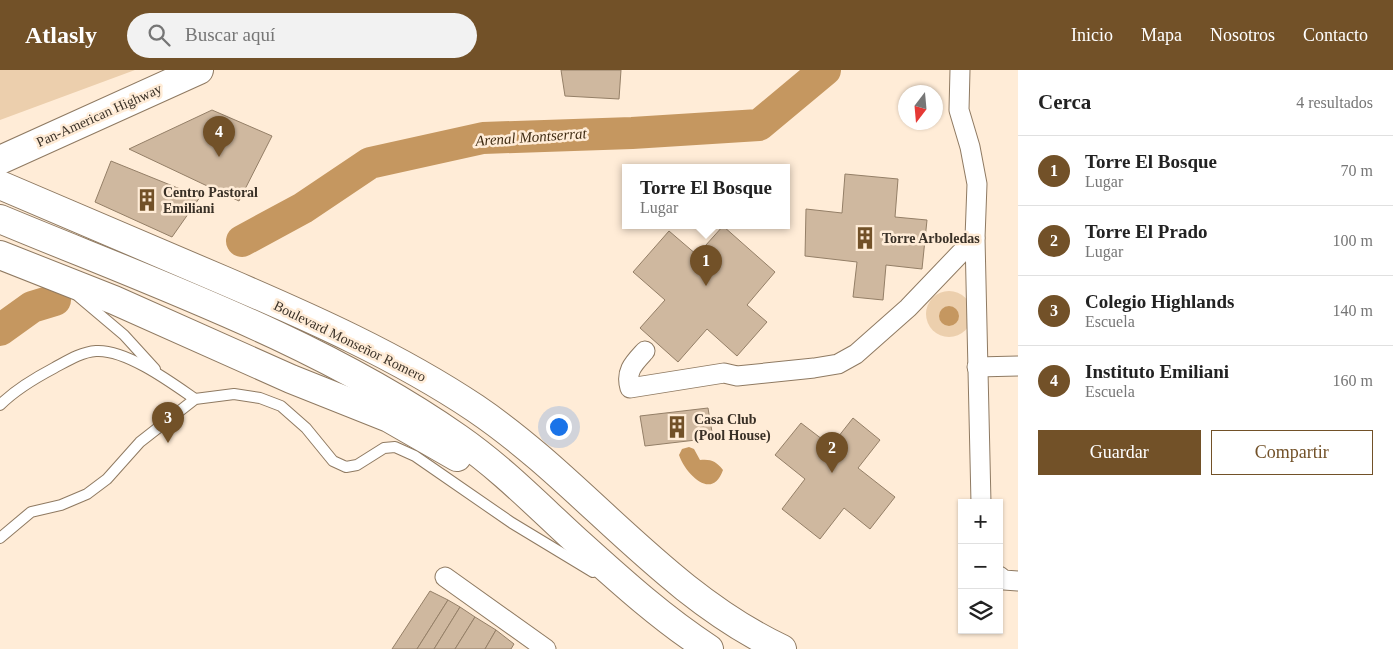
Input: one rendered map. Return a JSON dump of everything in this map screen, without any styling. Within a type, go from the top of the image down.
[{"type":"main road","name":"Pan-American Highway","points":[[0,160],[199,70]]},
{"type":"main road","name":"Boulevard Monseñor Romero","points":[[0,185],[318,321],[410,368],[474,408],[523,443],[696,597],[736,625],[782,649]]},
{"type":"main road","name":"Boulevard Monseñor Romero","points":[[0,219],[272,333],[351,372],[399,399],[488,460],[659,614],[709,649]]},
{"type":"main road","points":[[0,255],[114,300],[291,379],[389,418],[455,455],[551,517]]},
{"type":"street","points":[[960,70],[958,110],[970,147],[977,184],[975,238],[981,499]]},
{"type":"street","points":[[645,351],[629,369],[628,380],[630,388],[724,373],[737,376],[838,364],[856,354],[908,308],[975,238]]},
{"type":"street","points":[[977,368],[1018,366]]},
{"type":"street","points":[[445,578],[546,649]]},
{"type":"street","points":[[1003,579],[1018,581]]},
{"type":"lane","points":[[52,276],[124,335],[159,374]]},
{"type":"lane","points":[[0,404],[11,394],[42,374],[78,355],[98,351],[123,356],[159,374],[195,399]]},
{"type":"lane","points":[[0,538],[31,512],[60,505],[87,494],[106,479],[140,442],[195,399],[234,394],[260,398],[281,406],[306,428],[333,461],[346,467],[357,464],[384,448],[395,447],[415,456],[512,523],[659,614]]},
{"type":"shaded area","points":[[0,70],[135,70],[0,120]]},
{"type":"shaded area","points":[[949,291],[962,295],[968,301],[972,314],[968,327],[962,333],[949,337],[936,333],[930,327],[926,314],[930,301],[936,295]]},
{"type":"shaded area","points":[[949,306],[956,309],[959,316],[956,323],[949,326],[942,323],[939,316],[942,309]]},
{"type":"shaded area","points":[[689,447],[694,449],[700,460],[713,461],[723,470],[718,479],[712,484],[699,481],[682,462],[679,455],[682,449]]},
{"type":"building","points":[[561,70],[621,70],[619,99],[565,96]]},
{"type":"building","points":[[212,110],[272,136],[239,201],[129,149]]},
{"type":"building","name":"Centro Pastoral Emiliani","points":[[111,161],[200,197],[172,237],[95,202]]},
{"type":"building","name":"Torre Arboledas","points":[[845,174],[898,179],[895,217],[927,220],[922,269],[886,265],[883,300],[853,297],[857,262],[805,256],[806,209],[842,213]]},
{"type":"building","points":[[720,229],[726,229],[775,272],[747,305],[767,322],[737,356],[707,329],[678,362],[640,328],[665,300],[633,272],[669,231],[697,255]]},
{"type":"building","name":"Casa Club (Pool House)","points":[[708,408],[713,438],[645,446],[640,416]]},
{"type":"building","points":[[853,418],[880,440],[858,468],[895,497],[870,529],[844,508],[820,539],[782,509],[805,479],[775,455],[801,423],[831,446]]},
{"type":"building","points":[[430,591],[448,600],[417,649],[392,649]]},
{"type":"building","points":[[448,600],[460,607],[434,649],[417,649]]},
{"type":"building","points":[[460,607],[475,617],[455,649],[434,649]]},
{"type":"building","points":[[475,617],[496,630],[485,649],[455,649]]},
{"type":"building","points":[[496,630],[514,644],[511,649],[485,649]]},
{"type":"waterway","name":"Arenal Montserrat","points":[[242,241],[303,208],[370,163],[483,138],[632,133],[759,125],[825,70]]},
{"type":"waterway","name":"Arenal Montserrat","points":[[0,330],[32,307],[55,300]]},
{"type":"place","name":"Instituto Emiliani","points":[[219,157]]},
{"type":"place","name":"Centro Pastoral Emiliani","points":[[147,200]]},
{"type":"place","name":"Torre Arboledas","points":[[865,238]]},
{"type":"place","name":"Torre El Bosque","points":[[706,286]]},
{"type":"place","name":"Casa Club (Pool House)","points":[[677,427]]},
{"type":"place","name":"Colegio Highlands","points":[[168,443]]},
{"type":"place","name":"Torre El Prado","points":[[832,473]]}]
